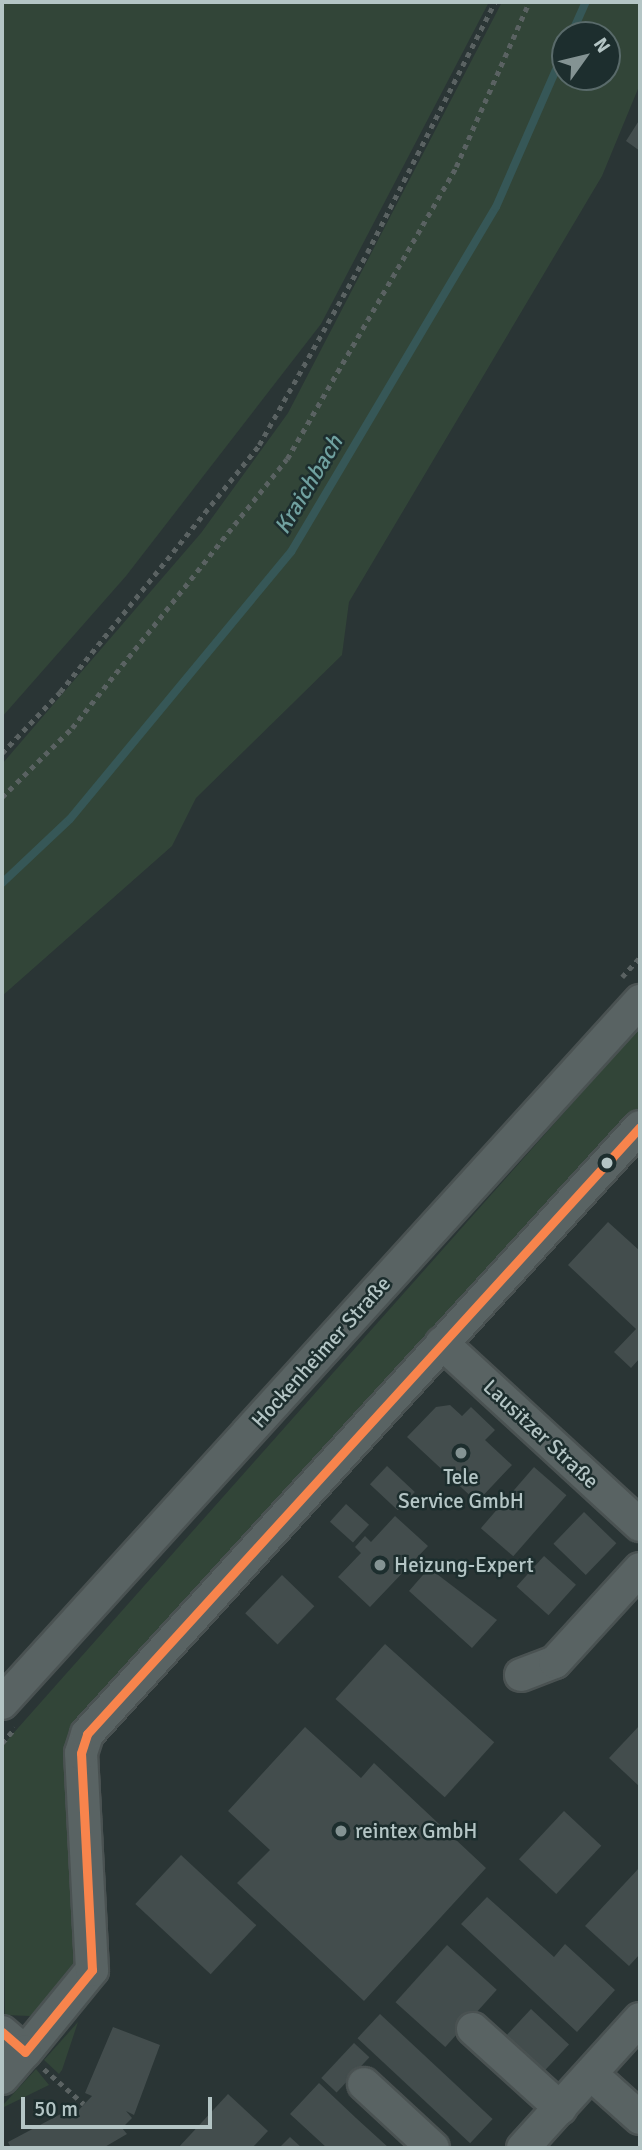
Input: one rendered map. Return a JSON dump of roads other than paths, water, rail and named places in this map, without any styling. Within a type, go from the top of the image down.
[{"type":"street","name":"Hockenheimer Straße","points":[[2,1703],[640,1002]]},
{"type":"street","points":[[2,2078],[92,1970],[81,1753],[88,1734],[640,1126]]},
{"type":"street","name":"Lausitzer Straße","points":[[442,1343],[640,1525]]},
{"type":"street","points":[[521,1675],[555,1662],[640,1569]]},
{"type":"street","points":[[523,2148],[640,2019]]},
{"type":"street","points":[[472,2029],[560,2108]]},
{"type":"street","points":[[2,2032],[25,2052]]},
{"type":"street","points":[[591,2074],[640,2118]]},
{"type":"street","points":[[364,2084],[433,2148]]},
{"type":"waterway","name":"Kraichbach","points":[[577,21],[586,2]]},
{"type":"waterway","name":"Kraichbach","points":[[2,883],[70,819],[291,552],[496,207],[551,81]]},
{"type":"place","name":"Tele Service GmbH","points":[[461,1453]]},
{"type":"place","name":"Heizung-Expert","points":[[380,1565]]},
{"type":"place","name":"reintex GmbH","points":[[341,1831]]}]
